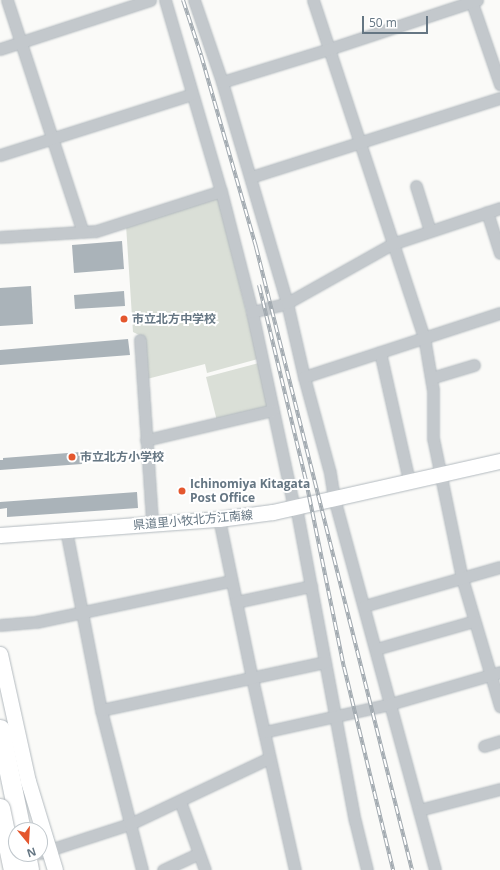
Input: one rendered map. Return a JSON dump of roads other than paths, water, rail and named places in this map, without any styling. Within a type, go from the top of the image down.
[{"type":"highway","points":[[0,729],[19,822]]},
{"type":"highway","points":[[0,808],[14,870]]},
{"type":"main road","name":"県道里小牧北方江南線","points":[[0,535],[219,519],[296,507],[500,461]]},
{"type":"main road","points":[[0,654],[37,822]]},
{"type":"main road","points":[[48,859],[55,870]]},
{"type":"street","points":[[7,0],[83,232]]},
{"type":"street","points":[[0,49],[150,0]]},
{"type":"street","points":[[165,0],[221,191],[252,312],[292,499],[296,507],[335,717],[366,870]]},
{"type":"street","points":[[194,0],[222,82],[287,303],[304,377],[330,473],[334,498],[436,870]]},
{"type":"street","points":[[313,0],[392,244],[424,337],[433,390],[432,425],[440,474],[462,578],[474,621],[496,673],[500,706]]},
{"type":"street","points":[[222,82],[329,49],[473,1],[500,84]]},
{"type":"street","points":[[0,155],[192,94]]},
{"type":"street","points":[[251,177],[500,98]]},
{"type":"street","points":[[416,186],[430,231]]},
{"type":"street","points":[[0,237],[96,231],[221,191]]},
{"type":"street","points":[[252,312],[287,303],[392,244],[500,208]]},
{"type":"street","points":[[487,212],[500,253]]},
{"type":"street","points":[[304,377],[500,313]]},
{"type":"street","points":[[140,340],[152,523]]},
{"type":"street","points":[[380,352],[409,481]]},
{"type":"street","points":[[431,378],[474,365]]},
{"type":"street","points":[[146,440],[273,410]]},
{"type":"street","points":[[219,519],[269,758],[295,870]]},
{"type":"street","points":[[66,530],[101,710],[142,870]]},
{"type":"street","points":[[364,606],[500,567]]},
{"type":"street","points":[[0,625],[36,622],[231,581]]},
{"type":"street","points":[[236,602],[311,586]]},
{"type":"street","points":[[376,649],[474,621]]},
{"type":"street","points":[[101,710],[325,662]]},
{"type":"street","points":[[264,732],[390,704],[496,673]]},
{"type":"street","points":[[484,746],[500,741]]},
{"type":"street","points":[[48,851],[130,824],[269,758]]},
{"type":"street","points":[[419,810],[500,789]]},
{"type":"street","points":[[180,801],[205,870]]},
{"type":"street","points":[[163,870],[198,854]]},
{"type":"railway","points":[[183,0],[201,55],[256,247],[412,870]]},
{"type":"railway","points":[[259,285],[306,481],[344,667],[393,870]]},
{"type":"place","name":"市立北方中学校","points":[[124,319]]},
{"type":"place","name":"市立北方小学校","points":[[72,457]]},
{"type":"place","name":"Ichinomiya Kitagata Post Office","points":[[182,491]]}]
